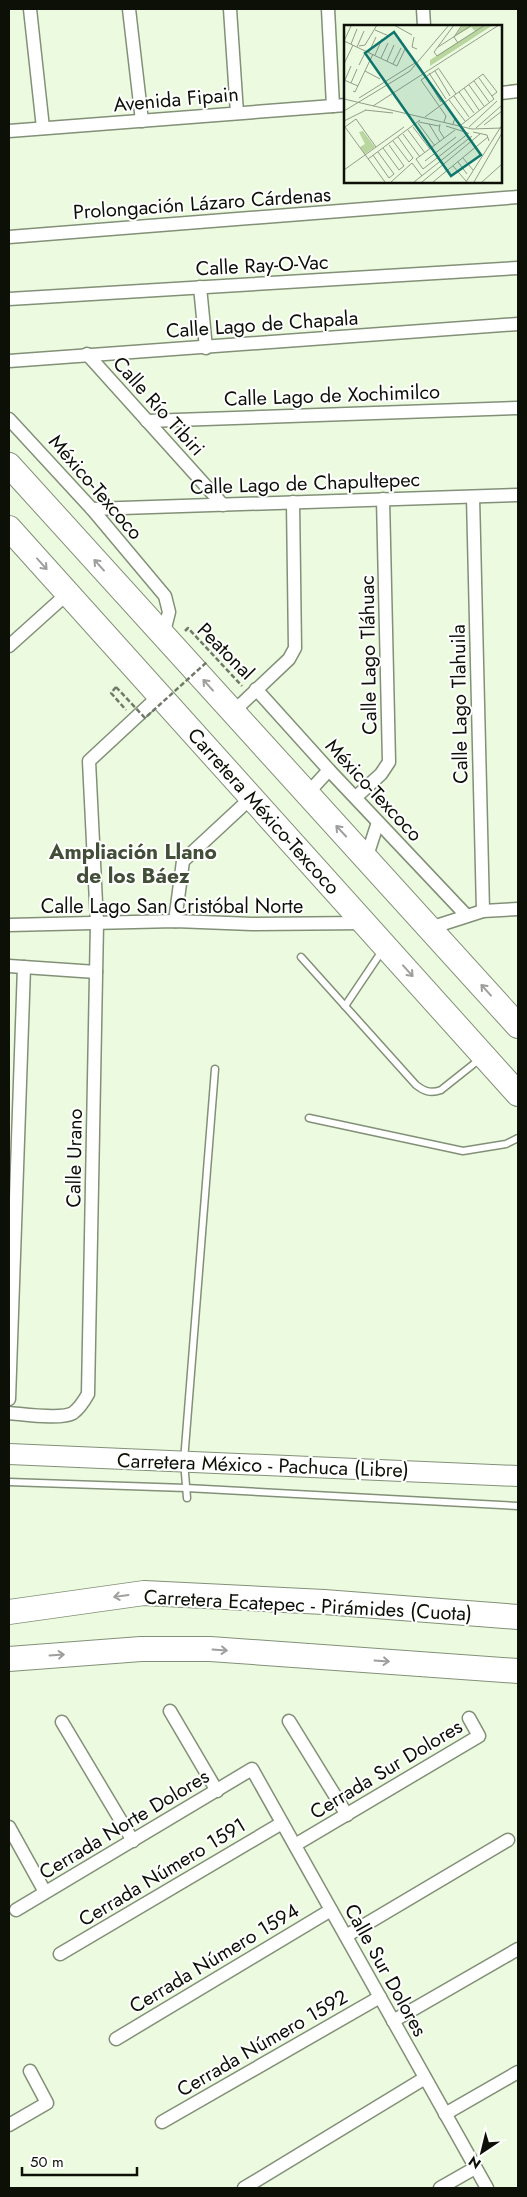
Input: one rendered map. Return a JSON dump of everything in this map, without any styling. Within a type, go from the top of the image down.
[{"type":"highway","points":[[9,465],[173,635],[233,712],[518,1026]]},
{"type":"highway","name":"Carretera México-Texcoco","points":[[9,528],[518,1094]]},
{"type":"highway","name":"Carretera Ecatepec - Pirámides (Cuota)","points":[[9,1612],[144,1593],[324,1602],[518,1617]]},
{"type":"highway","points":[[9,1659],[141,1649],[210,1649],[518,1671]]},
{"type":"main road","name":"Carretera México - Pachuca (Libre)","points":[[9,1454],[518,1476]]},
{"type":"street","points":[[30,9],[43,128]]},
{"type":"street","points":[[129,9],[142,121]]},
{"type":"street","points":[[230,9],[237,113]]},
{"type":"street","points":[[328,9],[339,105]]},
{"type":"street","points":[[422,9],[424,25]]},
{"type":"street","points":[[502,92],[518,91]]},
{"type":"street","name":"Avenida Fipain","points":[[9,131],[339,105]]},
{"type":"street","name":"Prolongación Lázaro Cárdenas","points":[[9,237],[518,197]]},
{"type":"street","name":"Calle Ray-O-Vac","points":[[9,299],[518,268]]},
{"type":"street","points":[[200,287],[206,348]]},
{"type":"street","name":"Calle Lago de Chapala","points":[[9,361],[518,324]]},
{"type":"street","name":"Calle Río Tibiri","points":[[87,354],[223,505]]},
{"type":"street","name":"Calle Lago de Xochimilco","points":[[147,421],[518,408]]},
{"type":"street","name":"México-Texcoco","points":[[9,419],[92,509],[165,596],[173,635]]},
{"type":"street","name":"Calle Lago de Chapultepec","points":[[92,509],[518,495]]},
{"type":"street","name":"Calle Lago Tlahuila","points":[[473,497],[483,911]]},
{"type":"street","name":"Calle Lago Tláhuac","points":[[356,797],[381,774],[389,762],[383,499]]},
{"type":"street","points":[[233,712],[289,659],[295,648],[293,502]]},
{"type":"street","points":[[9,646],[68,593]]},
{"type":"street","name":"México-Texcoco","points":[[253,692],[356,797],[466,915]]},
{"type":"street","name":"Calle Urano","points":[[9,1413],[58,1416],[72,1414],[82,1404],[88,1394],[97,923],[89,761],[159,696]]},
{"type":"street","points":[[307,794],[329,770]]},
{"type":"street","points":[[175,921],[183,862],[252,797]]},
{"type":"street","points":[[366,859],[378,822]]},
{"type":"street","points":[[430,928],[483,911],[518,909]]},
{"type":"street","name":"Calle Lago San Cristóbal Norte","points":[[9,925],[175,921],[252,924],[365,923]]},
{"type":"street","points":[[9,966],[96,972]]},
{"type":"street","points":[[9,1400],[24,967]]},
{"type":"street","points":[[170,1711],[216,1791]]},
{"type":"street","name":"Cerrada Sur Dolores","points":[[295,1845],[479,1736],[469,1718]]},
{"type":"street","points":[[290,1721],[347,1815]]},
{"type":"street","points":[[62,1722],[132,1841]]},
{"type":"street","name":"Cerrada Norte Dolores","points":[[16,1910],[252,1769]]},
{"type":"street","name":"Calle Sur Dolores","points":[[252,1769],[487,2188]]},
{"type":"street","name":"Cerrada Número 1591","points":[[60,1954],[282,1823]]},
{"type":"street","points":[[9,1827],[46,1892]]},
{"type":"street","points":[[346,1936],[508,1840]]},
{"type":"street","name":"Cerrada Número 1594","points":[[116,2039],[331,1910]]},
{"type":"street","points":[[394,2022],[518,1949]]},
{"type":"street","name":"Cerrada Número 1592","points":[[162,2122],[380,1997]]},
{"type":"street","points":[[9,2125],[47,2104],[30,2071]]},
{"type":"street","points":[[445,2114],[518,2072]]},
{"type":"street","points":[[244,2188],[425,2078]]},
{"type":"street","points":[[440,2188],[475,2168]]},
{"type":"lane","points":[[346,1006],[385,946]]},
{"type":"lane","points":[[301,957],[416,1085],[424,1091],[434,1093],[441,1090],[484,1056]]},
{"type":"lane","points":[[186,1498],[184,1461],[215,1069]]},
{"type":"lane","points":[[309,1118],[463,1151],[506,1144],[518,1138]]},
{"type":"lane","points":[[9,1482],[186,1488],[518,1506]]},
{"type":"path","name":"Peatonal","points":[[173,635],[188,628],[253,692]]},
{"type":"path","name":"Peatonal","points":[[134,718],[111,693],[116,687],[145,718],[208,661]]},
{"type":"district","name":"Ampliación Llano de los Báez","points":[[133,864]]}]
